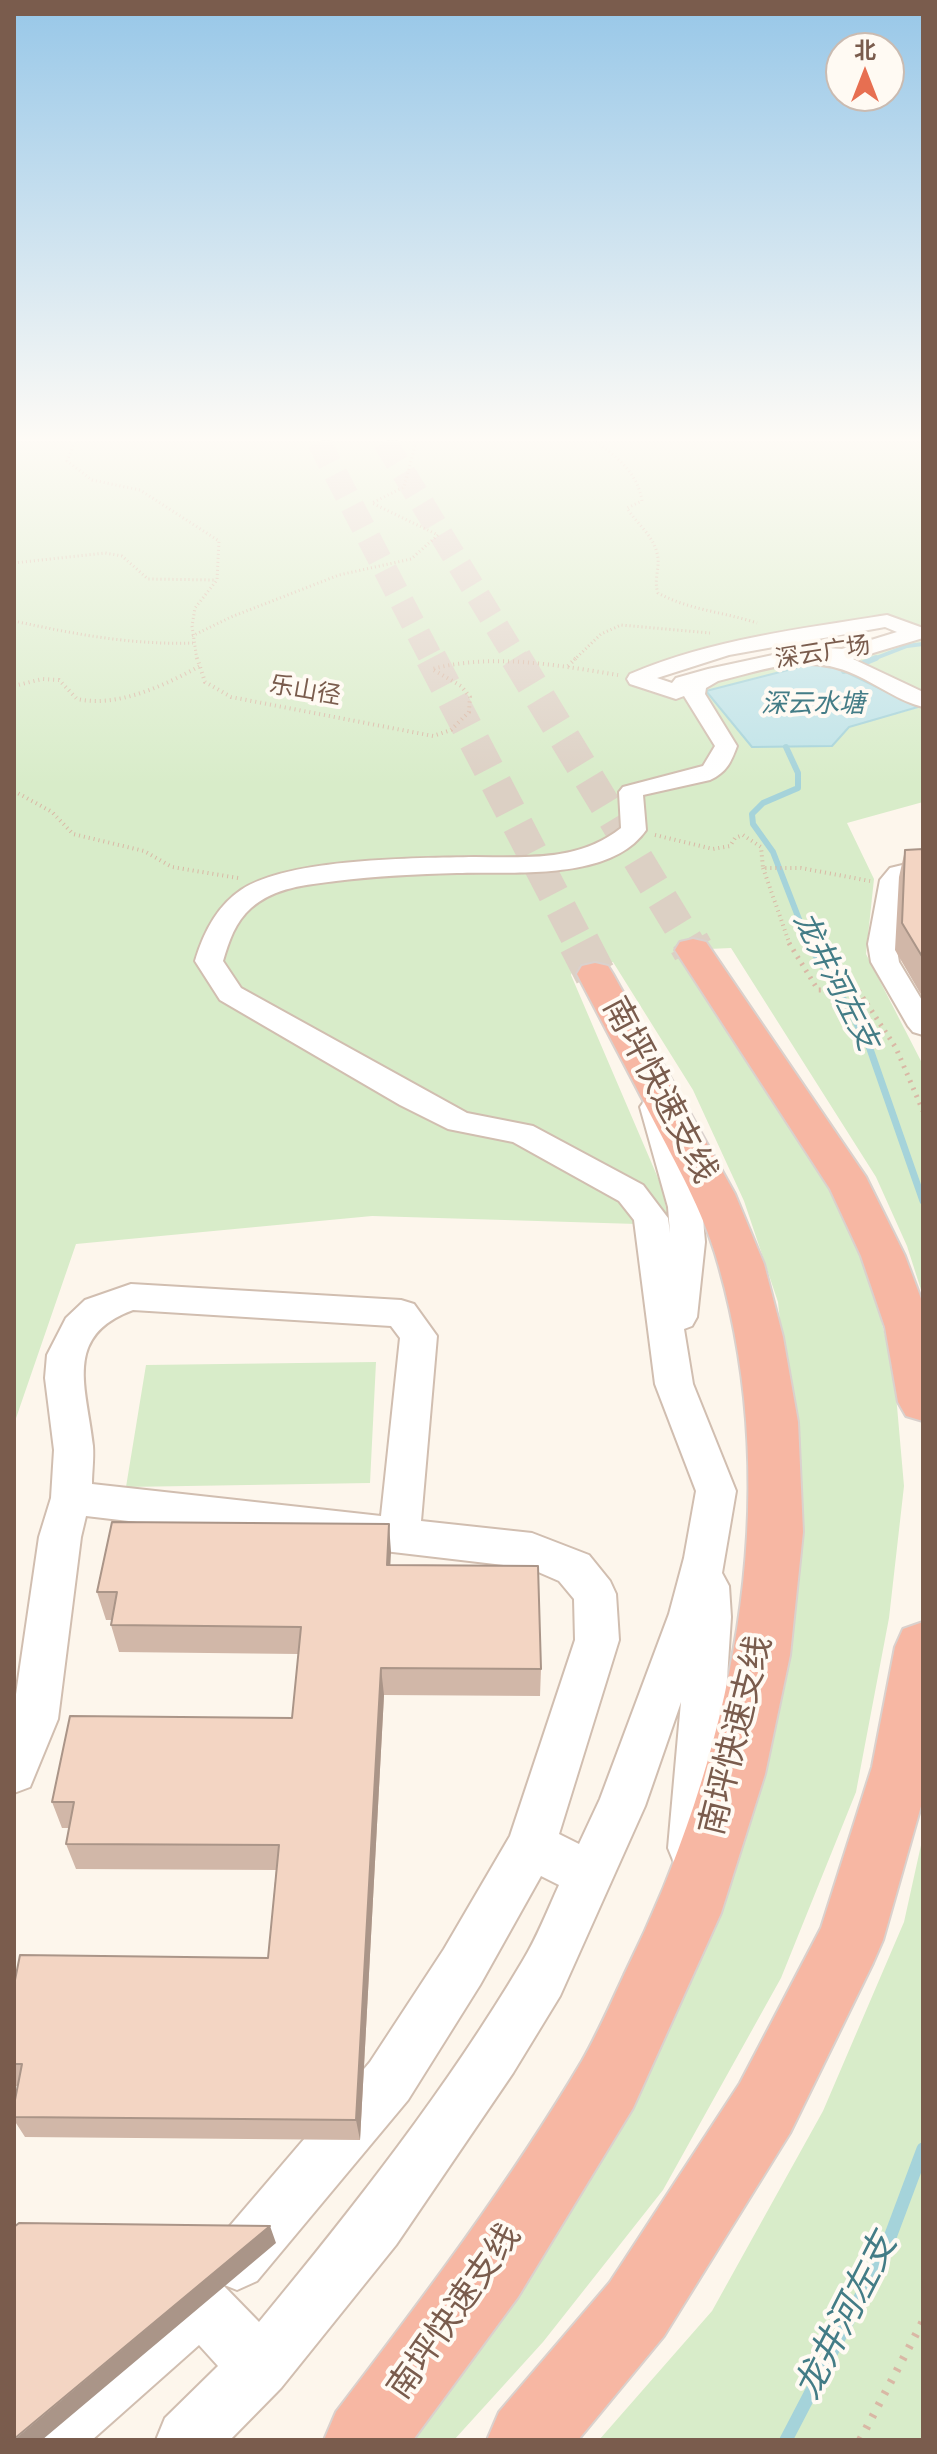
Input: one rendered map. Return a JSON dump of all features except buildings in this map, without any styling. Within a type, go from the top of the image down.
[{"type":"highway","points":[[693,950],[851,1187],[883,1256],[908,1327],[923,1402]]},
{"type":"highway","name":"南坪快速支线","points":[[364,2440],[491,2270],[608,2083],[689,1913],[735,1774],[762,1655],[776,1532],[773,1422],[759,1337],[741,1264],[713,1194],[595,974]]},
{"type":"highway","points":[[527,2440],[637,2309],[765,2108],[850,1940],[902,1767],[923,1647]]},
{"type":"street","name":"深云广场","points":[[887,621],[917,633],[843,655],[810,653],[708,675],[684,683],[676,692],[638,679],[661,668],[763,642],[887,621]]},
{"type":"street","points":[[187,2440],[260,2367],[376,2225],[494,2054],[542,1978],[621,1806],[674,1658],[705,1558],[716,1491],[674,1384],[651,1218],[631,1193],[522,1133],[459,1122],[230,994],[209,961],[216,931],[244,900],[259,889],[278,882],[459,865],[561,863],[613,846],[634,830],[631,792],[642,785],[707,773],[718,765],[726,746],[694,694],[696,685],[711,676],[805,655],[819,655],[840,661],[923,700]]},
{"type":"street","points":[[923,868],[899,873],[893,880],[882,944],[885,962],[923,1026]]},
{"type":"street","points":[[643,1065],[685,1207],[688,1242],[674,1384]]},
{"type":"street","points":[[14,1771],[35,1719],[60,1537],[71,1498],[74,1450],[64,1378],[65,1355],[79,1328],[98,1309],[131,1297],[401,1313],[419,1336],[399,1535]]},
{"type":"street","points":[[46,2440],[201,2304],[389,2081],[462,1967],[531,1846],[597,1640],[595,1594],[574,1568],[532,1551],[71,1498]]},
{"type":"street","points":[[689,1913],[710,1617],[705,1558]]},
{"type":"street","points":[[531,1846],[591,1875]]},
{"type":"street","points":[[201,2304],[260,2367]]},
{"type":"path","points":[[14,563],[59,557]]},
{"type":"path","points":[[123,557],[148,579],[217,580]]},
{"type":"path","points":[[191,637],[195,608],[217,580],[218,557]]},
{"type":"path","points":[[191,637],[231,617],[339,575],[414,557]]},
{"type":"path","points":[[658,557],[654,584],[663,598],[680,605],[726,613],[771,628],[807,626],[819,633]]},
{"type":"path","points":[[14,621],[89,637],[154,644],[193,643]]},
{"type":"path","points":[[567,667],[601,634],[621,625],[713,632]]},
{"type":"path","name":"乐山径","points":[[191,637],[205,682],[231,697],[433,736],[451,730],[469,712],[470,697],[461,686],[432,669],[444,664],[504,662],[567,667],[638,679]]},
{"type":"path","points":[[14,686],[42,679],[59,680],[71,695],[89,701],[128,696],[200,666]]},
{"type":"path","points":[[14,791],[52,812],[73,834],[144,851],[172,867],[253,881],[259,889]]},
{"type":"path","points":[[634,830],[713,849],[730,846],[735,838],[743,835],[761,847],[763,868],[786,939],[818,990],[858,990],[898,1051],[915,1085],[923,1111]]},
{"type":"path","points":[[763,868],[801,868],[873,881]]},
{"type":"path","points":[[860,2440],[923,2321]]},
{"type":"green space","points":[[14,557],[923,557],[923,802],[847,823],[874,879],[866,954],[923,1065],[923,1296],[907,1246],[876,1177],[731,948],[687,950],[819,1160],[865,1255],[894,1372],[904,1486],[889,1618],[856,1792],[781,1978],[663,2190],[543,2342],[454,2440],[398,2440],[690,1947],[792,1437],[778,1302],[744,1201],[693,1090],[613,962],[574,968],[571,975],[661,1185],[670,1225],[372,1216],[76,1244],[14,1424]],"holes":[[[887,621],[906,638],[844,655],[708,675],[676,692],[639,679],[763,642]],[[823,661],[917,708],[849,727],[706,691]]]},
{"type":"green space","points":[[376,1362],[370,1483],[126,1487],[146,1365]]},
{"type":"green space","points":[[923,1836],[923,2440],[599,2440],[712,2311],[823,2111],[904,1922]]},
{"type":"water","name":"深云水塘","points":[[823,661],[918,707],[849,727],[832,746],[752,747],[706,691]]},
{"type":"waterway","points":[[873,659],[907,646],[923,644]]},
{"type":"waterway","points":[[844,671],[873,659]]},
{"type":"waterway","name":"龙井河左支","points":[[786,747],[798,773],[798,788],[763,803],[752,814],[753,824],[773,852],[809,944]]},
{"type":"waterway","name":"龙井河左支","points":[[809,944],[870,1049],[923,1201]]},
{"type":"waterway","name":"龙井河左支","points":[[786,2440],[886,2248],[923,2149]]},
{"type":"tunnel","points":[[378,557],[432,660]]},
{"type":"tunnel","points":[[454,557],[517,660]]},
{"type":"tunnel","points":[[431,658],[580,945]]},
{"type":"tunnel","points":[[516,658],[690,945]]},
{"type":"tunnel","points":[[579,943],[595,974]]},
{"type":"tunnel","points":[[689,943],[693,950]]}]
